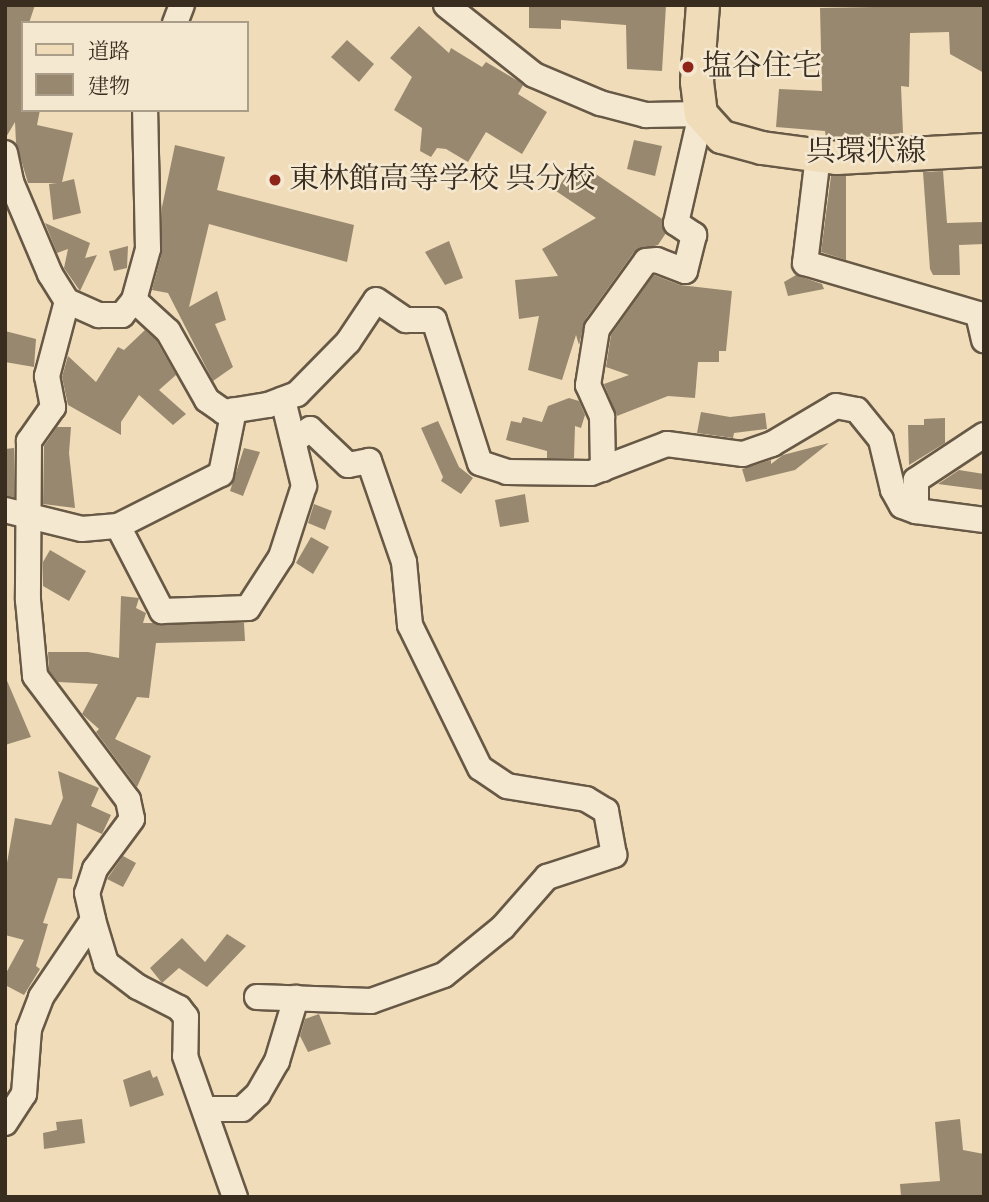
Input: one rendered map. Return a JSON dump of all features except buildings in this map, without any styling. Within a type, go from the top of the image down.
[{"type":"main road","points":[[701,114],[697,82],[703,5]]},
{"type":"main road","name":"呉環状線","points":[[701,114],[722,136],[762,148],[818,156],[984,150]]},
{"type":"street","points":[[446,5],[534,75],[600,103],[646,115],[701,114],[676,223],[694,235],[685,271],[657,260],[646,261],[597,330],[588,385],[602,417],[603,469]]},
{"type":"street","points":[[5,153],[11,182],[50,274],[68,301],[99,315],[122,315],[134,300],[148,249],[145,112]]},
{"type":"street","points":[[818,156],[805,263],[978,314],[984,340]]},
{"type":"street","points":[[134,300],[168,331],[207,400],[224,412],[284,400],[297,394],[348,342],[376,300],[406,320],[434,320],[480,463],[507,472],[603,469],[667,444],[743,454],[772,444],[835,406],[857,410],[881,440],[893,490],[902,506],[916,511],[984,520]]},
{"type":"street","points":[[68,301],[47,376],[53,407],[29,441],[31,519],[28,600],[36,676],[118,783],[132,819],[95,869],[87,893],[93,920],[106,963],[138,987],[179,1008],[186,1017],[185,1056],[235,1197]]},
{"type":"street","points":[[118,526],[162,611],[248,608],[281,557],[304,486],[284,400]]},
{"type":"street","points":[[5,510],[31,519],[82,529],[118,526],[221,474],[234,410]]},
{"type":"street","points":[[257,998],[371,1001],[444,975],[503,927],[547,877],[614,855],[606,811],[586,799],[507,786],[480,768],[410,625],[404,562],[369,461],[348,465],[310,429],[294,441]]},
{"type":"street","points":[[916,511],[916,480],[984,435]]},
{"type":"street","points":[[5,1123],[24,1094],[29,1029],[41,997],[79,935],[93,920]]},
{"type":"street","points":[[206,1109],[242,1109],[258,1094],[277,1060],[296,999]]},
{"type":"place","name":"塩谷住宅","points":[[688,67]]},
{"type":"place","name":"東林館高等学校 呉分校","points":[[275,180]]}]
